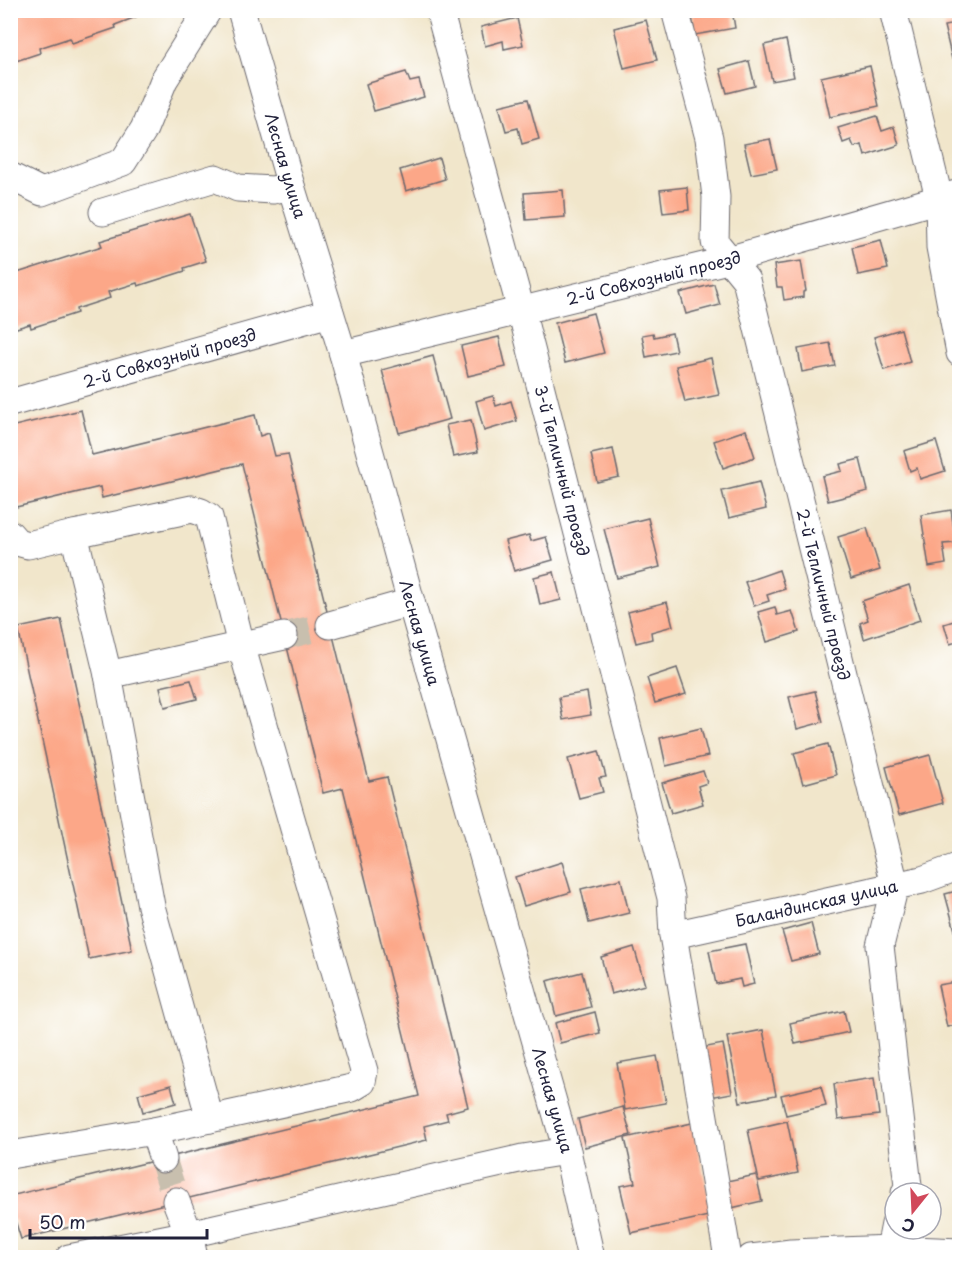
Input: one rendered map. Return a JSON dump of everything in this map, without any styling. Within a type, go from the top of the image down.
[{"type":"street","points":[[10,176],[42,192],[123,162],[144,129],[164,80],[208,10]]},
{"type":"street","name":"Лесная улица","points":[[241,10],[291,186],[343,354],[567,1151],[591,1257]]},
{"type":"street","name":"3-й Тепличный проезд","points":[[439,10],[521,310],[671,898],[673,935],[728,1257]]},
{"type":"street","name":"2-й Тепличный проезд","points":[[675,10],[709,138],[716,197],[715,242],[746,280],[895,885],[880,946],[907,1181]]},
{"type":"street","points":[[893,10],[949,195],[940,247],[960,353]]},
{"type":"street","points":[[103,212],[215,178],[238,188],[273,190],[291,186]]},
{"type":"street","name":"2-й Совхозный проезд","points":[[343,354],[729,260],[949,195]]},
{"type":"street","name":"2-й Совхозный проезд","points":[[10,404],[330,313]]},
{"type":"street","points":[[10,534],[17,542],[28,545],[192,510],[208,517],[241,645],[364,1071],[362,1082],[352,1088],[154,1131],[10,1155]]},
{"type":"street","points":[[74,534],[108,675],[151,906],[210,1119]]},
{"type":"street","points":[[330,625],[411,602]]},
{"type":"street","points":[[108,675],[284,636]]},
{"type":"street","name":"Баландинская улица","points":[[673,935],[922,880],[960,866]]},
{"type":"street","points":[[154,1131],[164,1159]]},
{"type":"street","points":[[69,1257],[192,1245],[523,1158],[567,1151]]},
{"type":"street","points":[[176,1202],[192,1245]]},
{"type":"street","points":[[751,1257],[883,1239]]},
{"type":"street","points":[[911,1241],[960,1252]]},
{"type":"building","points":[[15,10],[134,10],[136,17],[115,25],[116,28],[72,43],[70,38],[39,48],[40,53],[10,63],[10,12]]},
{"type":"building","points":[[691,10],[732,10],[735,28],[695,35]]},
{"type":"building","points":[[517,18],[523,45],[504,49],[503,41],[485,46],[481,27]]},
{"type":"building","points":[[646,20],[657,60],[624,68],[614,28]]},
{"type":"building","points":[[960,23],[960,57],[952,59],[944,26]]},
{"type":"building","points":[[786,40],[794,77],[772,81],[764,45]]},
{"type":"building","points":[[749,61],[755,86],[727,93],[720,69]]},
{"type":"building","points":[[870,66],[879,106],[830,117],[821,77]]},
{"type":"building","points":[[406,72],[410,82],[419,80],[424,97],[374,111],[366,84]]},
{"type":"building","points":[[528,99],[539,139],[522,144],[518,128],[506,131],[499,106]]},
{"type":"building","points":[[877,116],[882,131],[894,127],[899,145],[865,156],[862,145],[854,147],[851,140],[843,143],[838,128]]},
{"type":"building","points":[[770,139],[777,169],[751,174],[744,144]]},
{"type":"building","points":[[439,158],[445,179],[406,191],[400,170]]},
{"type":"building","points":[[687,187],[689,210],[663,213],[660,190]]},
{"type":"building","points":[[563,190],[565,217],[526,220],[524,193]]},
{"type":"building","points":[[190,214],[206,261],[184,268],[185,271],[138,286],[137,283],[108,292],[110,298],[76,309],[77,313],[31,328],[30,324],[10,330],[10,281],[16,279],[14,274],[102,246],[100,241]]},
{"type":"building","points":[[881,240],[888,269],[858,275],[852,247]]},
{"type":"building","points":[[801,261],[806,291],[803,292],[803,297],[784,300],[782,287],[777,287],[774,265]]},
{"type":"building","points":[[714,284],[720,305],[686,314],[680,293]]},
{"type":"building","points":[[593,313],[604,353],[565,363],[555,323]]},
{"type":"building","points":[[901,329],[910,362],[884,370],[874,337]]},
{"type":"building","points":[[653,333],[654,337],[672,333],[676,351],[646,357],[642,335]]},
{"type":"building","points":[[499,337],[506,367],[468,376],[461,346]]},
{"type":"building","points":[[830,343],[835,366],[802,372],[798,349]]},
{"type":"building","points":[[433,356],[450,419],[399,433],[382,370]]},
{"type":"building","points":[[711,358],[719,395],[685,402],[676,366]]},
{"type":"building","points":[[493,396],[496,406],[511,401],[517,421],[484,431],[476,401]]},
{"type":"building","points":[[81,410],[92,455],[255,415],[260,436],[269,433],[275,456],[288,454],[369,781],[387,777],[468,1107],[446,1113],[448,1120],[424,1126],[427,1140],[21,1239],[15,1220],[10,1221],[10,1196],[419,1096],[343,788],[323,793],[242,464],[102,498],[100,487],[16,507],[10,485],[10,427]]},
{"type":"building","points":[[471,420],[478,452],[453,457],[446,425]]},
{"type":"building","points":[[746,430],[755,457],[723,468],[714,441]]},
{"type":"building","points":[[936,441],[945,471],[920,479],[917,468],[910,471],[904,451]]},
{"type":"building","points":[[613,449],[619,477],[597,482],[591,454]]},
{"type":"building","points":[[860,459],[868,491],[828,501],[822,476],[842,471],[840,464]]},
{"type":"building","points":[[759,482],[766,509],[729,518],[722,491]]},
{"type":"building","points":[[951,510],[956,543],[943,544],[946,564],[929,567],[921,515]]},
{"type":"building","points":[[648,518],[660,567],[617,578],[604,529]]},
{"type":"building","points":[[867,528],[880,570],[851,579],[838,537]]},
{"type":"building","points":[[529,535],[531,541],[546,537],[553,560],[514,571],[505,541]]},
{"type":"building","points":[[779,570],[785,589],[767,595],[769,601],[754,606],[745,582]]},
{"type":"building","points":[[554,572],[561,600],[540,605],[534,577]]},
{"type":"building","points":[[909,585],[920,620],[864,639],[860,623],[868,620],[862,601]]},
{"type":"building","points":[[667,602],[673,626],[651,632],[652,639],[636,643],[628,612]]},
{"type":"building","points":[[775,607],[777,615],[792,611],[799,632],[767,642],[758,612]]},
{"type":"building","points":[[61,619],[132,950],[89,959],[18,628]]},
{"type":"building","points":[[960,619],[960,641],[950,644],[944,624]]},
{"type":"building","points":[[677,668],[686,694],[655,703],[647,678]]},
{"type":"building","points":[[191,680],[197,699],[165,707],[160,687]]},
{"type":"building","points":[[815,691],[823,722],[797,729],[789,697]]},
{"type":"building","points":[[587,692],[591,715],[563,720],[559,697]]},
{"type":"building","points":[[701,728],[708,756],[666,766],[660,738]]},
{"type":"building","points":[[828,744],[836,775],[803,784],[794,753]]},
{"type":"building","points":[[599,751],[606,777],[599,778],[603,792],[579,798],[568,759]]},
{"type":"building","points":[[930,755],[943,803],[899,815],[886,767]]},
{"type":"building","points":[[703,771],[707,783],[698,786],[703,804],[671,813],[662,783]]},
{"type":"building","points":[[562,862],[571,892],[524,906],[515,877]]},
{"type":"building","points":[[621,879],[629,913],[589,923],[581,889]]},
{"type":"building","points":[[960,890],[960,933],[956,934],[945,894]]},
{"type":"building","points":[[811,923],[819,954],[791,961],[782,931]]},
{"type":"building","points":[[745,944],[754,984],[742,987],[740,979],[716,984],[709,951]]},
{"type":"building","points":[[634,947],[645,985],[611,994],[601,957]]},
{"type":"building","points":[[582,972],[591,1007],[556,1016],[547,981]]},
{"type":"building","points":[[955,982],[960,1000],[960,1024],[947,1027],[938,985]]},
{"type":"building","points":[[844,1011],[849,1032],[795,1044],[790,1023]]},
{"type":"building","points":[[595,1012],[600,1033],[560,1043],[555,1023]]},
{"type":"building","points":[[763,1030],[776,1095],[740,1102],[727,1037]]},
{"type":"building","points":[[723,1044],[732,1093],[705,1098],[696,1049]]},
{"type":"building","points":[[657,1056],[666,1103],[625,1110],[617,1063]]},
{"type":"building","points":[[874,1078],[879,1115],[838,1120],[834,1084]]},
{"type":"building","points":[[171,1085],[176,1103],[143,1112],[138,1094]]},
{"type":"building","points":[[821,1086],[826,1106],[786,1115],[781,1095]]},
{"type":"building","points":[[623,1107],[631,1135],[585,1147],[578,1119]]},
{"type":"building","points":[[787,1121],[798,1173],[759,1181],[748,1130]]},
{"type":"building","points":[[692,1123],[713,1215],[631,1233],[620,1186],[635,1183],[625,1138]]},
{"type":"building","points":[[756,1175],[762,1201],[727,1209],[722,1182]]},
{"type":"tunnel","points":[[284,636],[330,625]]},
{"type":"tunnel","points":[[163,1159],[176,1201]]}]
